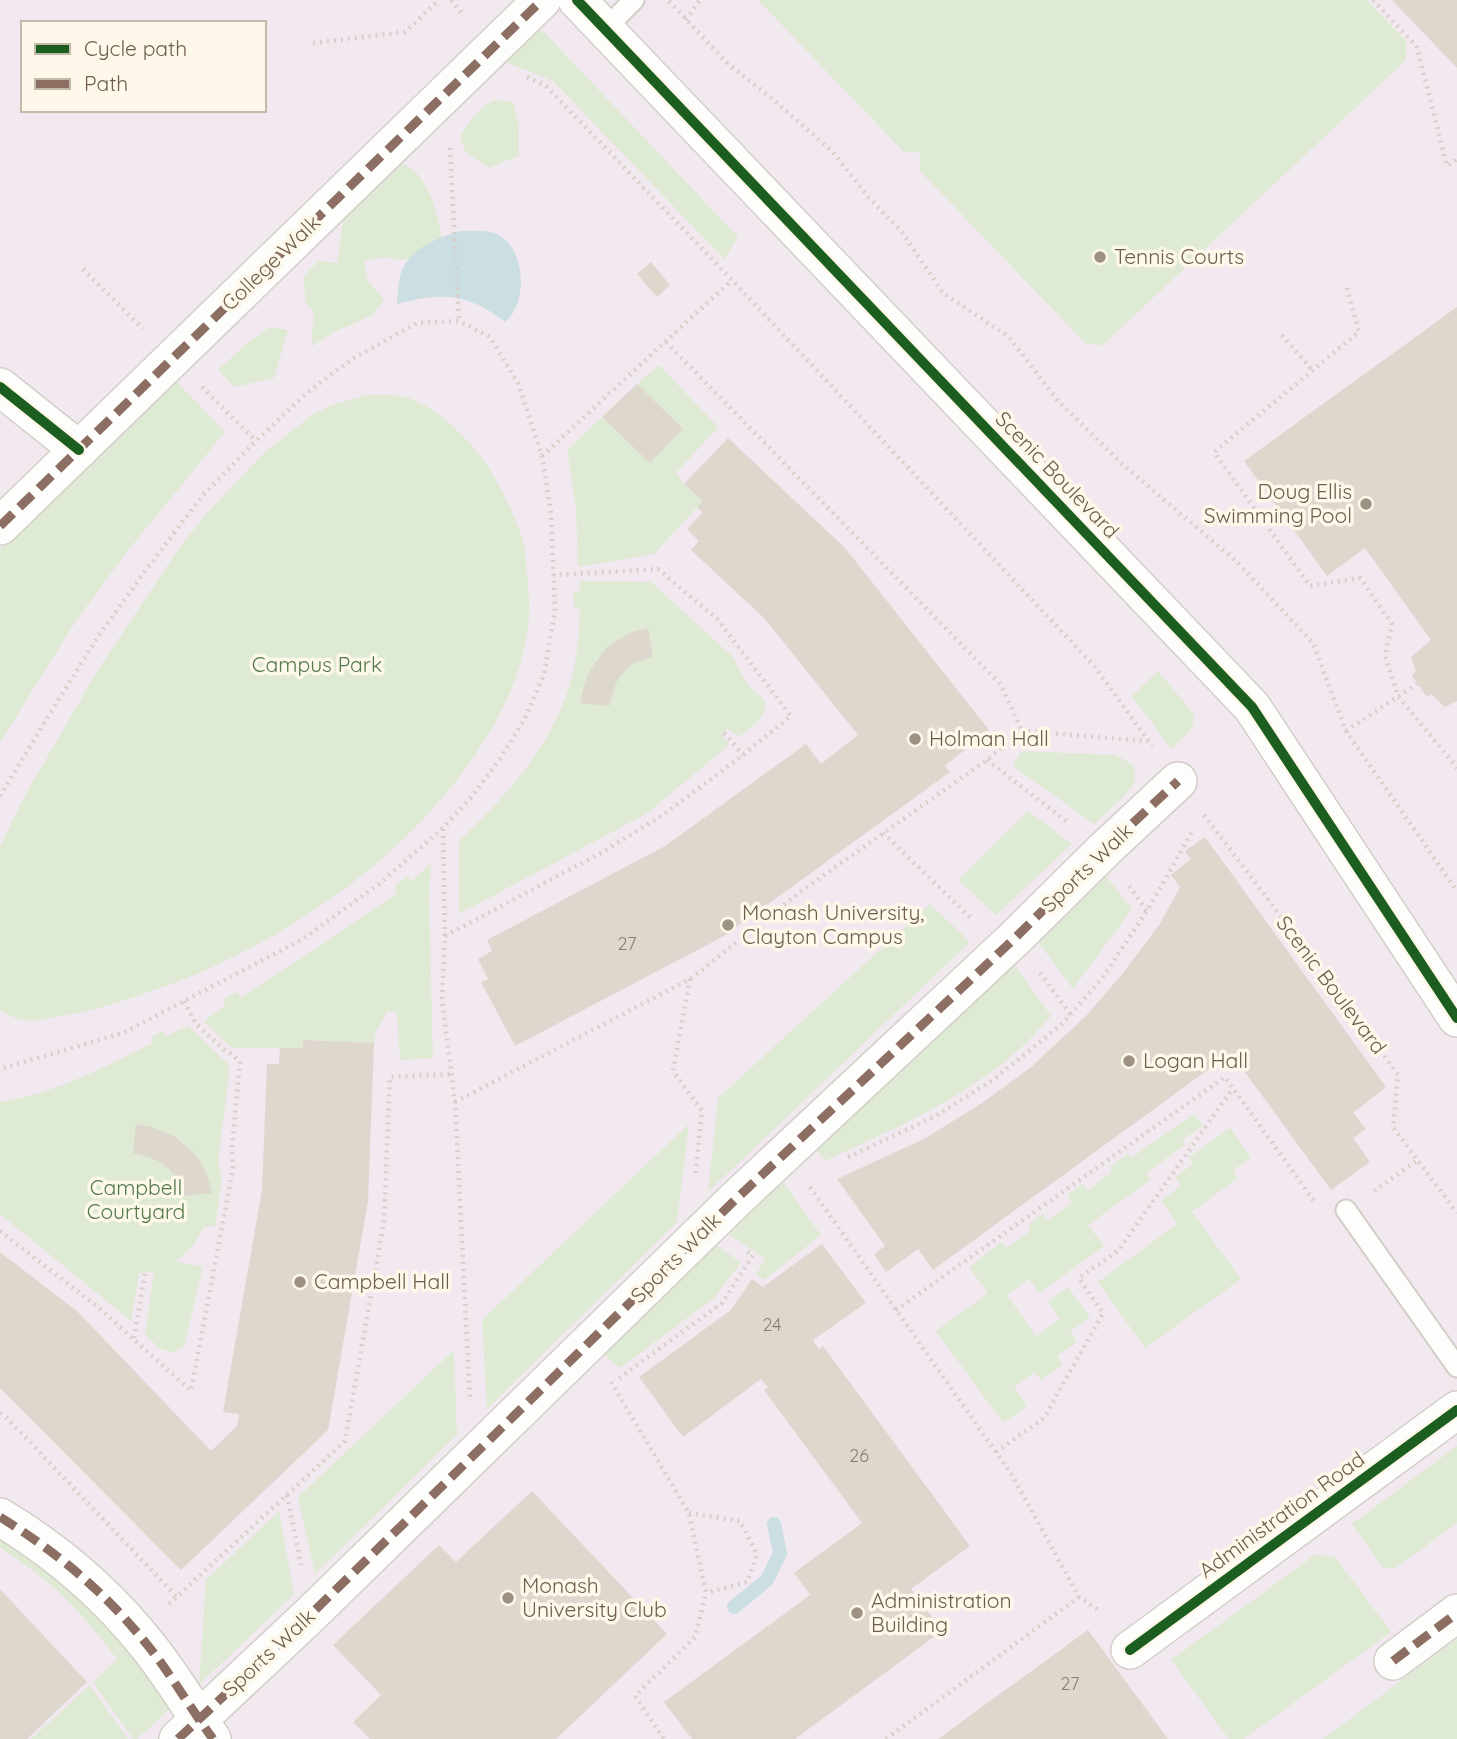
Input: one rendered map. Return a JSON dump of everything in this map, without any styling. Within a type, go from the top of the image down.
[{"type":"street","name":"College Walk","points":[[0,526],[542,0]]},
{"type":"street","name":"Scenic Boulevard","points":[[578,0],[1252,707],[1457,1018]]},
{"type":"street","points":[[0,387],[79,450]]},
{"type":"street","name":"Sports Walk","points":[[197,1732],[311,1614],[472,1456],[1178,781]]},
{"type":"street","name":"Administration Road","points":[[1130,1650],[1457,1410]]},
{"type":"street","points":[[0,1517],[63,1559],[138,1633],[174,1682],[197,1732]]},
{"type":"street","points":[[1393,1661],[1457,1613]]},
{"type":"lane","points":[[606,29],[634,0]]},
{"type":"lane","points":[[1346,1210],[1457,1367]]},
{"type":"path","points":[[313,43],[405,32],[439,0]]},
{"type":"path","points":[[668,0],[728,64],[832,152],[869,198],[902,232],[943,293],[1009,337],[1058,401],[1123,465],[1235,560],[1313,643],[1346,731],[1457,891]]},
{"type":"path","points":[[686,20],[701,0]]},
{"type":"path","points":[[1373,0],[1417,47],[1447,166],[1457,159]]},
{"type":"path","points":[[517,72],[546,86],[1095,667],[1178,781]]},
{"type":"path","points":[[447,92],[459,321]]},
{"type":"path","points":[[542,456],[732,280]]},
{"type":"path","points":[[1347,288],[1359,332],[1214,452],[1310,586],[1360,578],[1392,624],[1385,656],[1398,696],[1457,768]]},
{"type":"path","points":[[0,796],[97,638],[146,570],[203,495],[307,392],[352,359],[417,323],[459,321],[491,337],[518,383],[542,456],[551,513],[555,610],[544,675],[525,718],[500,759],[443,828],[379,884],[303,939],[123,1033],[0,1069]]},
{"type":"path","points":[[1282,335],[1312,370]]},
{"type":"path","points":[[666,342],[1001,685],[1022,730]]},
{"type":"path","points":[[445,936],[599,854],[663,815],[791,716],[716,619],[658,569],[554,575]]},
{"type":"path","points":[[1346,731],[1417,684]]},
{"type":"path","points":[[456,1102],[690,979],[803,890],[987,760],[1022,730],[1148,741]]},
{"type":"path","points":[[724,733],[743,755]]},
{"type":"path","points":[[987,760],[1104,850]]},
{"type":"path","points":[[443,828],[445,936],[442,999],[456,1102],[472,1456]]},
{"type":"path","points":[[883,833],[1003,949]]},
{"type":"path","points":[[690,979],[673,1071],[702,1111],[695,1179]]},
{"type":"path","points":[[0,1231],[99,1308],[191,1391],[233,1169],[232,1148],[240,1061],[196,1024],[184,1001]]},
{"type":"path","points":[[138,1633],[345,1441],[384,1221],[390,1077],[451,1074]]},
{"type":"path","points":[[896,1310],[1225,1077],[1329,1223],[1418,1160]]},
{"type":"path","points":[[996,1452],[1044,1418],[1103,1313],[1079,1278],[1118,1251],[1233,1088]]},
{"type":"path","points":[[786,1153],[1012,1475],[1079,1597],[1101,1612]]},
{"type":"path","points":[[612,1383],[722,1303],[753,1255]]},
{"type":"path","points":[[133,1339],[145,1273]]},
{"type":"path","points":[[583,1349],[612,1383],[689,1513],[706,1593],[695,1637],[635,1696],[664,1739]]},
{"type":"path","points":[[0,1413],[177,1597]]},
{"type":"path","points":[[287,1495],[311,1614]]},
{"type":"path","points":[[689,1513],[740,1521],[757,1554],[747,1582],[706,1593]]},
{"type":"path","points":[[886,1739],[1079,1597]]},
{"type":"shaded area","name":"Monash University, Clayton Campus","points":[[0,0],[1457,0],[1457,1739],[0,1739]]},
{"type":"shaded area","points":[[461,231],[495,233],[508,242],[515,252],[521,277],[520,291],[518,303],[505,322],[479,305],[454,298],[428,298],[397,304],[401,275],[409,259],[429,243]]},
{"type":"green space","name":"Tennis Courts","points":[[758,0],[1367,0],[1406,41],[1406,60],[1103,345],[1086,344],[920,171],[920,153],[903,151]]},
{"type":"green space","points":[[537,30],[544,32],[738,237],[724,259],[553,81],[510,64],[505,58]]},
{"type":"green space","points":[[496,100],[513,102],[519,126],[519,156],[489,168],[466,153],[460,137],[480,110]]},
{"type":"green space","points":[[392,160],[412,169],[424,184],[437,215],[443,245],[428,258],[399,260],[385,257],[364,261],[368,281],[384,300],[373,315],[336,331],[311,347],[314,312],[305,302],[304,276],[318,261],[337,263],[347,205],[363,184]]},
{"type":"green space","points":[[269,327],[288,330],[274,378],[235,387],[218,370]]},
{"type":"green space","points":[[659,365],[718,427],[676,473],[703,501],[654,554],[578,567],[576,508],[567,450],[602,417],[650,462],[637,384]]},
{"type":"green space","points":[[175,380],[225,432],[126,553],[86,607],[0,743],[0,549]]},
{"type":"green space","name":"Campus Park","points":[[367,395],[409,398],[447,421],[489,468],[519,530],[525,551],[528,627],[520,664],[506,702],[486,738],[436,805],[378,862],[324,903],[250,949],[197,974],[100,1008],[33,1021],[18,1019],[0,1011],[0,846],[24,797],[99,668],[175,554],[205,515],[264,453],[312,415],[332,405]]},
{"type":"green space","points":[[579,581],[651,582],[732,656],[748,685],[765,701],[765,707],[757,722],[739,737],[727,728],[723,736],[729,745],[646,814],[459,914],[459,841],[495,805],[528,765],[543,743],[566,698],[577,648],[580,608],[574,607],[573,591],[580,591]]},
{"type":"green space","points":[[1158,671],[1193,713],[1194,719],[1191,729],[1171,749],[1132,696]]},
{"type":"green space","points":[[1021,751],[1116,755],[1134,766],[1135,782],[1094,824],[1013,766]]},
{"type":"green space","points":[[1028,811],[1072,844],[996,915],[958,880]]},
{"type":"green space","points":[[431,864],[429,896],[433,1058],[400,1060],[397,1012],[387,1012],[376,1032],[374,1043],[303,1040],[303,1048],[234,1048],[204,1021],[225,1006],[224,999],[236,992],[241,997],[317,948],[397,893],[395,885],[407,877],[411,881]]},
{"type":"green space","points":[[1105,875],[1132,909],[1073,989],[1038,942]]},
{"type":"green space","points":[[930,904],[970,942],[708,1192],[718,1098]]},
{"type":"green space","points":[[1013,963],[1051,1016],[1031,1038],[965,1090],[897,1127],[825,1161],[816,1149]]},
{"type":"green space","name":"Campbell Courtyard","points":[[188,1026],[225,1061],[229,1066],[229,1075],[218,1161],[222,1179],[215,1226],[204,1227],[193,1246],[176,1261],[203,1267],[184,1347],[173,1353],[159,1348],[145,1334],[154,1272],[139,1273],[131,1321],[0,1214],[0,1102],[40,1093],[78,1078],[153,1043],[151,1037],[163,1031],[166,1036]]},
{"type":"green space","points":[[1194,1114],[1203,1126],[1182,1140],[1185,1145],[1146,1173],[1150,1180],[1088,1225],[1104,1246],[1039,1293],[1029,1279],[1007,1295],[1036,1336],[1060,1319],[1048,1301],[1068,1287],[1090,1317],[1070,1332],[1077,1342],[1057,1356],[1063,1365],[1041,1380],[1035,1372],[1014,1387],[1027,1406],[1003,1423],[936,1331],[988,1293],[969,1267],[1002,1242],[1007,1248],[1031,1230],[1028,1225],[1042,1214],[1048,1220],[1072,1203],[1067,1195],[1083,1184],[1088,1190],[1112,1172],[1110,1167],[1127,1154],[1131,1158]]},
{"type":"green space","points":[[689,1124],[677,1222],[487,1409],[482,1320]]},
{"type":"green space","points":[[1230,1128],[1251,1158],[1233,1170],[1238,1178],[1192,1212],[1241,1279],[1145,1348],[1098,1282],[1177,1224],[1161,1200],[1181,1186],[1175,1177],[1193,1164],[1189,1157]]},
{"type":"green space","points":[[782,1181],[821,1235],[764,1280],[756,1275],[765,1259],[729,1235]]},
{"type":"green space","points":[[717,1246],[741,1262],[714,1298],[620,1368],[603,1354]]},
{"type":"green space","points":[[454,1350],[457,1435],[315,1574],[298,1497]]},
{"type":"green space","points":[[1457,1446],[1457,1523],[1394,1569],[1382,1567],[1352,1524]]},
{"type":"green space","points":[[279,1511],[294,1594],[199,1685],[206,1580]]},
{"type":"green space","points":[[0,1535],[63,1581],[132,1656],[170,1709],[137,1739],[133,1739],[93,1682],[117,1659],[92,1627],[64,1598],[44,1579],[0,1547]]},
{"type":"green space","points":[[1316,1554],[1335,1557],[1391,1632],[1244,1739],[1229,1739],[1171,1660]]},
{"type":"green space","points":[[1457,1639],[1457,1739],[1323,1739]]},
{"type":"green space","points":[[90,1685],[128,1739],[31,1739]]},
{"type":"building","points":[[1392,0],[1457,0],[1457,68]]},
{"type":"building","points":[[651,262],[670,285],[657,297],[637,274]]},
{"type":"building","name":"Doug Ellis Swimming Pool","points":[[1457,307],[1457,701],[1445,707],[1431,694],[1427,697],[1412,676],[1416,671],[1411,657],[1431,640],[1365,548],[1327,576],[1244,461]]},
{"type":"building","points":[[637,384],[683,429],[650,463],[602,417]]},
{"type":"building","name":"Holman Hall","points":[[728,438],[845,548],[989,730],[945,766],[950,772],[724,936],[515,1046],[481,982],[488,979],[478,959],[492,951],[487,940],[665,846],[806,744],[821,764],[858,735],[765,619],[691,550],[699,541],[687,529],[703,512],[697,508],[703,501],[684,484]]},
{"type":"building","points":[[648,628],[653,656],[632,664],[622,674],[616,683],[609,706],[580,703],[590,670],[606,648],[632,632]]},
{"type":"building","name":"Logan Hall","points":[[1205,837],[1386,1087],[1353,1113],[1366,1129],[1353,1138],[1370,1162],[1331,1190],[1231,1053],[933,1270],[918,1249],[886,1272],[874,1254],[885,1246],[837,1179],[924,1139],[982,1103],[1030,1068],[1087,1015],[1123,973],[1160,924],[1180,887],[1171,875],[1191,859],[1185,851]]},
{"type":"building","name":"Campbell Hall","points":[[303,1040],[374,1043],[368,1201],[328,1430],[181,1570],[0,1388],[0,1252],[78,1312],[211,1451],[237,1426],[239,1414],[223,1412],[262,1190],[267,1064],[279,1064],[280,1048],[303,1048]]},
{"type":"building","points":[[136,1124],[174,1136],[193,1152],[208,1177],[212,1193],[181,1196],[176,1178],[168,1168],[158,1161],[133,1153]]},
{"type":"building","points":[[822,1244],[866,1303],[813,1340],[819,1349],[823,1346],[970,1546],[911,1589],[942,1631],[795,1739],[692,1739],[664,1702],[810,1595],[794,1573],[862,1523],[764,1390],[768,1387],[761,1379],[683,1437],[639,1377],[731,1310],[752,1279],[763,1287]]},
{"type":"building","name":"Monash University Club","points":[[532,1491],[667,1634],[556,1739],[370,1739],[353,1722],[381,1695],[333,1645],[439,1545],[456,1562]]},
{"type":"building","points":[[0,1589],[87,1682],[27,1739],[0,1739]]},
{"type":"building","points":[[1088,1630],[1168,1739],[938,1739]]},
{"type":"waterway","points":[[734,1607],[767,1580],[780,1553],[774,1524]]},
{"type":"marked path","points":[[0,526],[542,0]]},
{"type":"marked path","points":[[178,1739],[311,1614],[735,1200],[1178,781]]},
{"type":"marked path","points":[[0,1517],[80,1575],[116,1609],[157,1658],[213,1739]]},
{"type":"marked path","points":[[1393,1661],[1457,1613]]},
{"type":"cycle path","points":[[577,0],[1252,707],[1457,1018]]},
{"type":"cycle path","points":[[0,387],[79,450]]},
{"type":"cycle path","points":[[1130,1650],[1457,1410]]},
{"type":"place","name":"Tennis Courts","points":[[1100,257]]},
{"type":"place","name":"Doug Ellis Swimming Pool","points":[[1366,504]]},
{"type":"place","name":"Holman Hall","points":[[915,739]]},
{"type":"place","name":"Monash University, Clayton Campus","points":[[728,925]]},
{"type":"place","name":"Logan Hall","points":[[1129,1061]]},
{"type":"place","name":"Campbell Hall","points":[[300,1282]]},
{"type":"place","name":"Monash University Club","points":[[508,1598]]},
{"type":"place","name":"Administration Building","points":[[857,1613]]}]
